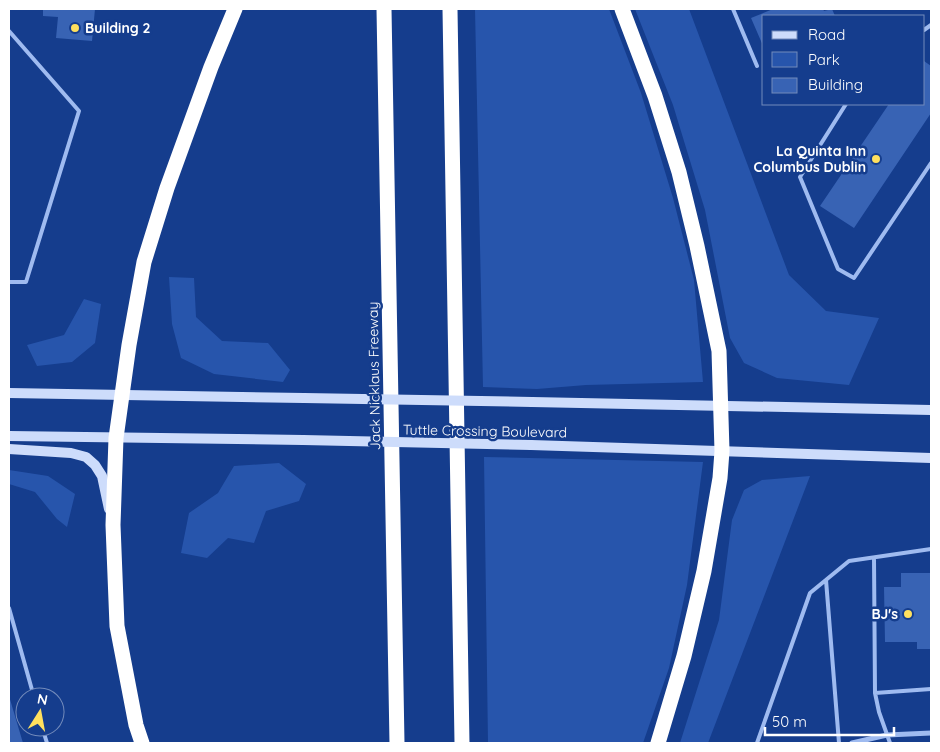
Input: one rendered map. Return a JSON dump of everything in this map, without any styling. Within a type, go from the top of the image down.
[{"type":"highway","points":[[142,743],[136,725],[117,626],[113,524],[116,438],[129,345],[144,262],[170,178],[211,67],[236,9]]},
{"type":"highway","name":"Jack Nicklaus Freeway","points":[[384,9],[397,743]]},
{"type":"highway","points":[[450,9],[462,743]]},
{"type":"highway","points":[[622,9],[655,96],[680,172],[719,351],[722,451],[704,572],[684,656],[658,743]]},
{"type":"main road","points":[[9,393],[931,410]]},
{"type":"main road","name":"Tuttle Crossing Boulevard","points":[[9,436],[531,445],[931,458]]},
{"type":"main road","points":[[9,449],[71,453],[86,457],[95,465],[102,476],[113,524]]},
{"type":"street","points":[[852,743],[887,735],[931,733]]},
{"type":"lane","points":[[733,9],[757,66]]},
{"type":"lane","points":[[9,31],[79,111],[26,282],[9,282]]},
{"type":"lane","points":[[845,105],[800,177],[838,269],[854,278],[931,163]]},
{"type":"lane","points":[[757,743],[810,593],[849,561],[931,549]]},
{"type":"lane","points":[[874,558],[875,693],[879,712],[890,743]]},
{"type":"lane","points":[[826,580],[839,743]]},
{"type":"lane","points":[[9,608],[31,687]]},
{"type":"lane","points":[[875,693],[931,689]]},
{"type":"green space","points":[[475,9],[609,9],[641,93],[673,198],[694,280],[703,382],[586,385],[537,389],[483,387]]},
{"type":"green space","points":[[635,9],[689,9],[789,275],[826,311],[879,318],[849,385],[777,378],[744,363],[730,338],[705,210],[673,105]]},
{"type":"green space","points":[[169,277],[194,278],[196,317],[222,341],[268,343],[290,370],[283,382],[214,374],[181,358],[172,324]]},
{"type":"green space","points":[[84,299],[101,304],[95,343],[72,362],[37,366],[27,345],[64,335]]},
{"type":"green space","points":[[484,457],[703,462],[687,585],[669,668],[643,743],[488,743]]},
{"type":"green space","points":[[279,463],[306,484],[299,501],[266,511],[254,543],[228,538],[207,558],[181,553],[189,513],[218,493],[234,466]]},
{"type":"green space","points":[[9,470],[48,476],[75,494],[67,527],[57,519],[35,492],[9,484]]},
{"type":"green space","points":[[810,476],[708,743],[680,743],[719,620],[732,520],[744,490],[762,480]]},
{"type":"building","name":"Building 2","points":[[43,9],[95,9],[92,41],[56,38],[58,17],[43,16]]},
{"type":"building","points":[[773,9],[823,9],[824,11],[832,9],[835,15],[762,15],[762,43],[751,18]]},
{"type":"building","name":"La Quinta Inn Columbus Dublin","points":[[925,62],[931,66],[931,113],[854,228],[820,206],[888,105],[925,105]]},
{"type":"building","name":"BJ's","points":[[901,573],[931,573],[931,649],[917,649],[917,642],[885,642],[884,587],[901,587]]},
{"type":"building","points":[[9,696],[15,716],[15,737],[21,737],[23,743],[9,743]]},
{"type":"place","name":"Building 2","points":[[75,28]]},
{"type":"place","name":"La Quinta Inn Columbus Dublin","points":[[876,159]]},
{"type":"place","name":"BJ's","points":[[908,614]]}]
